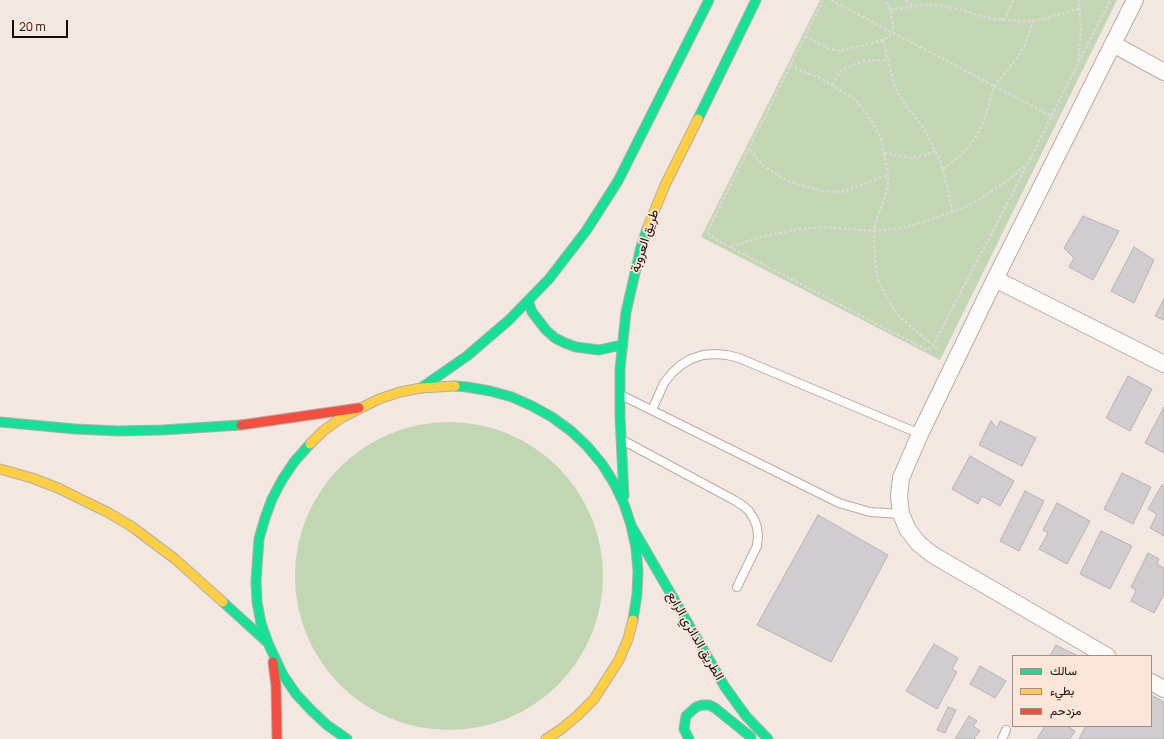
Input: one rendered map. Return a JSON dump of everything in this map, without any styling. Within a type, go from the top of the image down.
[{"type":"main road","points":[[421,388],[472,352],[509,320],[568,256],[586,232],[610,194],[709,0]]},
{"type":"main road","name":"طريق العروبة","points":[[624,504],[619,394],[622,345],[626,312],[641,247],[652,215],[665,185],[756,0]]},
{"type":"main road","points":[[528,301],[532,312],[546,330],[555,338],[565,343],[576,347],[599,350],[622,345]]},
{"type":"main road","points":[[347,739],[327,726],[310,710],[296,694],[272,655],[261,623],[257,602],[256,560],[259,539],[270,505],[282,480],[294,462],[308,446],[329,427],[359,408],[379,399],[400,392],[444,386],[467,387],[512,397],[552,417],[571,431],[587,446],[602,464],[614,483],[624,504],[631,525],[636,548],[638,571],[634,617],[628,639],[619,660],[594,699],[577,716],[546,739]]},
{"type":"main road","points":[[0,422],[75,429],[162,430],[250,424],[359,408]]},
{"type":"main road","points":[[0,469],[32,478],[58,488],[101,509],[131,526],[175,559],[268,643]]},
{"type":"main road","name":"الطريق الدائري الرابع","points":[[631,525],[725,687],[746,716],[768,739]]},
{"type":"main road","points":[[272,655],[276,686],[277,739]]},
{"type":"main road","points":[[690,739],[684,729],[686,716],[696,707],[709,705],[716,708],[753,739]]},
{"type":"street","points":[[1105,655],[933,555],[919,544],[908,530],[901,514],[899,496],[901,478],[920,434],[1071,126],[1135,0]]},
{"type":"street","points":[[1113,44],[1164,72]]},
{"type":"street","points":[[996,279],[1164,364]]},
{"type":"street","points":[[1152,683],[1164,689]]},
{"type":"lane","points":[[652,410],[664,383],[681,365],[691,359],[703,355],[727,355],[739,358],[920,434]]},
{"type":"lane","points":[[619,394],[839,503],[870,512],[901,514]]},
{"type":"lane","points":[[621,440],[734,500],[749,512],[757,527],[757,546],[738,587]]},
{"type":"lane","points":[[1002,739],[1006,730]]},
{"type":"path","points":[[823,0],[708,231],[710,235],[730,247],[925,349],[929,349],[933,346],[1028,163],[1110,0]]},
{"type":"path","points":[[831,0],[1071,126]]},
{"type":"path","points":[[886,0],[890,10],[894,33]]},
{"type":"path","points":[[906,0],[914,6]]},
{"type":"path","points":[[1002,20],[1007,14],[1013,0]]},
{"type":"path","points":[[1078,64],[1081,30],[1079,0]]},
{"type":"path","points":[[890,10],[914,6],[938,5],[1002,20],[1034,21],[1080,8]]},
{"type":"path","points":[[943,169],[966,150],[974,139],[985,118],[994,86],[1018,57],[1025,45],[1034,21]]},
{"type":"path","points":[[805,36],[829,49],[840,51],[883,40],[894,33]]},
{"type":"path","points":[[883,40],[891,76],[899,95],[923,127],[936,150],[949,192],[952,213]]},
{"type":"path","points":[[833,85],[839,74],[846,68],[864,61],[888,60]]},
{"type":"path","points":[[790,66],[805,71],[833,85],[856,100],[867,114],[881,139],[888,175],[888,186],[877,217],[874,231],[877,276],[888,300],[903,320],[933,346],[955,362]]},
{"type":"path","points":[[749,150],[765,166],[780,177],[788,181],[822,191],[842,192],[888,175]]},
{"type":"path","points":[[884,153],[909,158],[926,155],[936,150]]},
{"type":"path","points":[[730,247],[799,229],[826,227],[874,231],[908,226],[952,213],[980,199],[1012,177],[1028,163]]},
{"type":"green space","points":[[820,0],[1117,0],[940,360],[701,237]]},
{"type":"green space","points":[[449,422],[479,425],[508,434],[534,448],[558,467],[577,491],[591,517],[600,546],[603,576],[600,606],[591,635],[577,661],[558,685],[534,704],[508,718],[479,727],[449,730],[419,727],[390,718],[364,704],[340,685],[321,661],[307,635],[298,606],[295,576],[298,546],[307,517],[321,491],[340,467],[364,448],[390,434],[419,425]]},
{"type":"building","points":[[1083,216],[1119,231],[1093,280],[1069,267],[1074,258],[1064,248]]},
{"type":"building","points":[[1134,247],[1154,260],[1134,303],[1111,291]]},
{"type":"building","points":[[1164,299],[1164,320],[1155,316]]},
{"type":"building","points":[[1128,376],[1152,389],[1130,431],[1106,418]]},
{"type":"building","points":[[1164,407],[1164,453],[1145,443]]},
{"type":"building","points":[[991,421],[997,428],[1000,421],[1036,438],[1022,466],[979,445]]},
{"type":"building","points":[[970,456],[1014,481],[1000,506],[982,496],[978,504],[952,489]]},
{"type":"building","points":[[1122,473],[1151,487],[1133,524],[1104,509]]},
{"type":"building","points":[[1162,485],[1164,487],[1164,536],[1150,528],[1157,514],[1148,509]]},
{"type":"building","points":[[1025,491],[1044,501],[1019,551],[1000,541]]},
{"type":"building","points":[[1057,503],[1090,521],[1067,564],[1039,549],[1048,533],[1043,530]]},
{"type":"building","points":[[818,515],[888,555],[831,662],[757,625]]},
{"type":"building","points":[[1101,531],[1132,546],[1110,589],[1080,574]]},
{"type":"building","points":[[1148,553],[1159,559],[1157,564],[1164,568],[1164,594],[1154,613],[1131,601],[1136,590],[1131,587]]},
{"type":"building","points":[[934,644],[958,658],[952,669],[957,672],[937,709],[906,691]]},
{"type":"building","points":[[1056,645],[1076,655],[1051,655]]},
{"type":"building","points":[[980,666],[1006,681],[995,698],[970,684]]},
{"type":"building","points":[[1152,696],[1164,702],[1164,739],[1079,739],[1085,727],[1152,727]]},
{"type":"building","points":[[948,707],[956,710],[945,733],[937,730]]},
{"type":"building","points":[[969,716],[977,721],[973,726],[980,731],[974,739],[955,739]]},
{"type":"building","points":[[1044,727],[1069,727],[1075,731],[1070,739],[1037,739]]},
{"type":"traffic: fast","points":[[421,388],[467,356],[509,320],[549,279],[586,231],[618,181],[709,0]]},
{"type":"traffic: fast","points":[[698,119],[756,0]]},
{"type":"traffic: fast","points":[[624,496],[620,417],[620,369],[626,312],[641,247],[647,229]]},
{"type":"traffic: fast","points":[[528,301],[532,312],[546,330],[555,338],[565,343],[576,347],[599,350],[622,345]]},
{"type":"traffic: fast","points":[[455,386],[490,391],[512,397],[532,406],[552,417],[571,431],[587,446],[602,464],[614,483],[624,504],[631,525],[636,548],[638,571],[637,594],[633,620]]},
{"type":"traffic: fast","points":[[0,422],[75,429],[119,431],[241,425]]},
{"type":"traffic: fast","points":[[310,444],[294,462],[282,480],[272,499],[265,518],[259,539],[256,581],[257,602],[261,623],[268,643],[283,675],[296,694],[311,710],[327,725],[347,739]]},
{"type":"traffic: fast","points":[[632,527],[725,687],[746,716],[768,739]]},
{"type":"traffic: fast","points":[[223,602],[268,643]]},
{"type":"traffic: fast","points":[[689,739],[684,729],[686,716],[696,707],[702,705],[709,705],[715,708],[751,737]]},
{"type":"traffic: slow","points":[[647,229],[665,185],[698,119]]},
{"type":"traffic: slow","points":[[310,444],[323,431],[341,418],[379,399],[400,392],[421,388],[455,386]]},
{"type":"traffic: slow","points":[[0,469],[32,478],[58,488],[107,512],[131,526],[175,559],[223,602]]},
{"type":"traffic: slow","points":[[546,739],[577,716],[594,699],[619,660],[628,639],[633,620]]},
{"type":"traffic: jam","points":[[241,425],[359,408]]},
{"type":"traffic: jam","points":[[273,662],[276,686],[277,739]]}]
